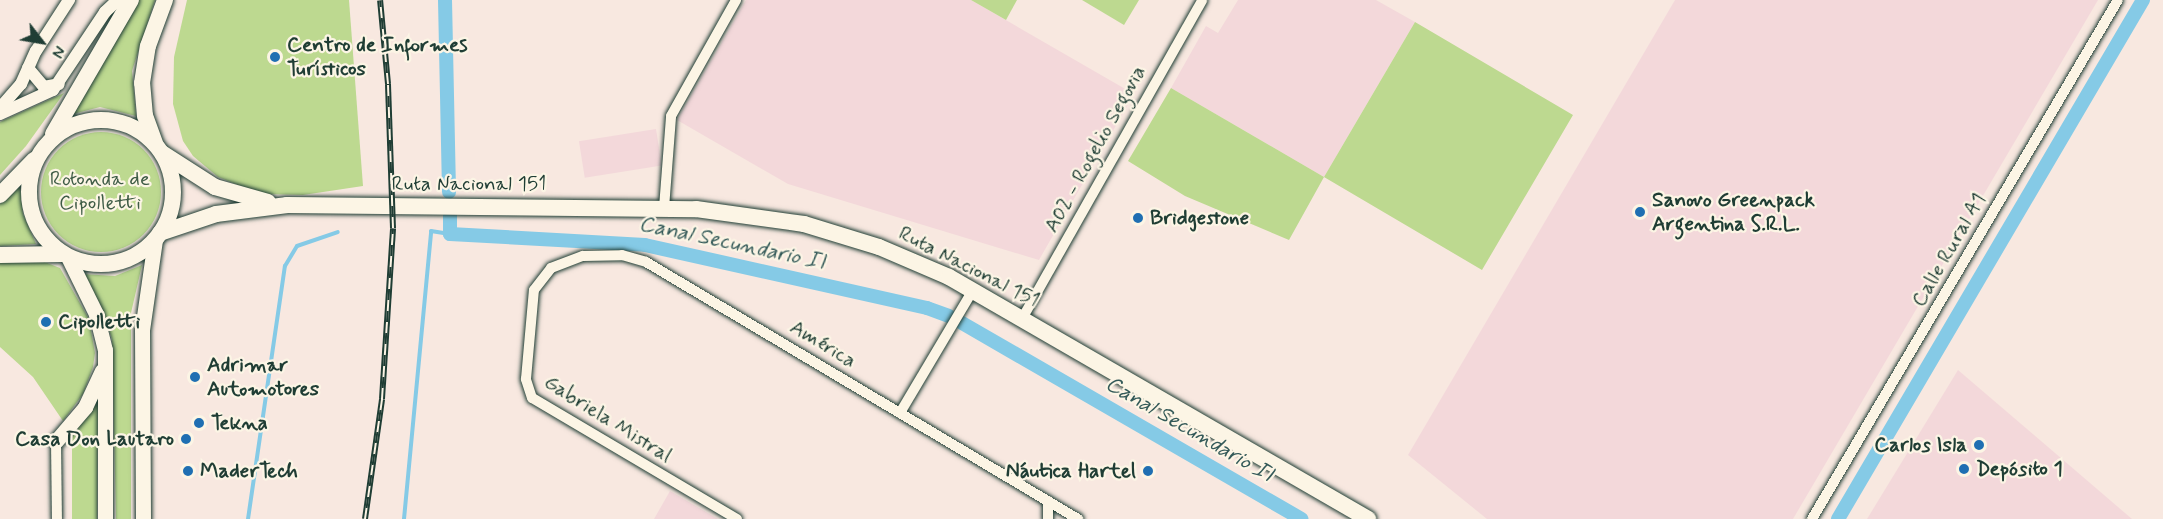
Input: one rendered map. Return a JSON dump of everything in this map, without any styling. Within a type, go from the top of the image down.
[{"type":"highway","points":[[65,256],[44,237],[30,208],[30,176],[44,147],[131,0]]},
{"type":"highway","points":[[0,255],[65,256],[94,265],[114,263],[134,257],[157,237],[169,217],[173,190],[145,116],[142,83],[148,45],[165,0]]},
{"type":"highway","points":[[0,195],[44,147],[71,126],[97,120],[124,124],[159,149]]},
{"type":"highway","name":"Ruta Nacional 151","points":[[159,149],[228,193],[287,205]]},
{"type":"highway","name":"Ruta Nacional 151","points":[[157,237],[216,214],[287,205],[664,208],[752,214],[832,232],[903,256],[974,290],[1368,519]]},
{"type":"main road","points":[[143,519],[142,330],[157,237]]},
{"type":"main road","points":[[65,256],[96,314],[105,350],[105,519]]},
{"type":"main road","points":[[56,441],[90,398],[99,380],[105,350]]},
{"type":"street","points":[[0,108],[28,68],[69,0]]},
{"type":"street","points":[[0,114],[45,96],[60,84],[99,21],[118,0]]},
{"type":"street","points":[[664,208],[671,116],[736,0]]},
{"type":"street","name":"A02 - Rogelio Segovia","points":[[1023,317],[1203,0]]},
{"type":"street","name":"Calle Rural A1","points":[[1812,519],[2118,0]]},
{"type":"street","points":[[28,68],[44,87],[60,84]]},
{"type":"street","name":"América","points":[[539,279],[556,265],[577,257],[622,255],[640,259],[1078,519]]},
{"type":"street","name":"Gabriela Mistral","points":[[539,279],[533,293],[526,379],[532,398],[737,519]]},
{"type":"street","points":[[900,413],[974,290]]},
{"type":"street","points":[[56,441],[57,519]]},
{"type":"street","points":[[1048,501],[1048,519]]},
{"type":"shaded area","points":[[746,0],[971,0],[1134,94],[1039,260],[788,184],[677,120]]},
{"type":"shaded area","points":[[1238,0],[1376,0],[1415,22],[1324,177],[1171,88],[1206,26],[1218,33]]},
{"type":"shaded area","points":[[1675,0],[2098,0],[1793,519],[1487,519],[1408,455]]},
{"type":"shaded area","points":[[656,129],[662,166],[585,178],[579,141]]},
{"type":"shaded area","name":"Carlos Isla","points":[[1958,370],[2132,519],[1867,519]]},
{"type":"shaded area","points":[[670,491],[718,519],[654,519]]},
{"type":"green space","points":[[139,0],[155,0],[132,71],[136,116],[100,107],[73,114]]},
{"type":"green space","points":[[187,0],[349,0],[363,186],[303,195],[261,194],[218,177],[193,156],[183,141],[173,104],[174,57]]},
{"type":"green space","points":[[971,0],[1017,0],[1006,20]]},
{"type":"green space","points":[[1082,0],[1139,0],[1124,25]]},
{"type":"green space","points":[[1415,22],[1573,115],[1482,270],[1324,177]]},
{"type":"green space","points":[[1171,88],[1324,177],[1289,240],[1185,196],[1128,161]]},
{"type":"green space","points":[[64,93],[26,146],[0,175],[0,122]]},
{"type":"green space","name":"Rotonda de Cipolletti","points":[[101,132],[124,137],[143,150],[156,169],[161,192],[156,215],[143,234],[124,247],[101,252],[78,247],[59,234],[46,215],[41,192],[46,169],[59,150],[78,137]]},
{"type":"green space","points":[[20,187],[23,214],[36,244],[0,246],[0,204]]},
{"type":"green space","points":[[42,261],[60,268],[89,319],[95,353],[93,367],[83,394],[63,421],[33,377],[0,347],[0,263]]},
{"type":"green space","points":[[142,265],[131,313],[131,519],[116,519],[112,339],[100,304],[82,274],[115,276]]},
{"type":"green space","points":[[98,395],[97,519],[72,519],[72,435]]},
{"type":"waterway","name":"Canal Secundario II","points":[[445,0],[449,192]]},
{"type":"waterway","points":[[1838,519],[2143,0]]},
{"type":"waterway","name":"Canal Secundario II","points":[[450,214],[450,234],[645,245],[927,308],[949,316]]},
{"type":"waterway","points":[[404,519],[431,231],[450,234]]},
{"type":"waterway","points":[[248,519],[285,266],[297,246],[338,232]]},
{"type":"waterway","name":"Canal Secundario II","points":[[962,323],[1301,519]]},
{"type":"railway","points":[[365,519],[382,399],[393,228],[388,84],[380,0]]},
{"type":"place","name":"Centro de Informes Turísticos","points":[[275,57]]},
{"type":"place","name":"Sanovo Greenpack Argentina S.R.L.","points":[[1640,212]]},
{"type":"place","name":"Bridgestone","points":[[1138,218]]},
{"type":"place","name":"Cipolletti","points":[[46,322]]},
{"type":"place","name":"Adrimar Automotores","points":[[195,377]]},
{"type":"place","name":"Tekna","points":[[199,423]]},
{"type":"place","name":"Casa Don Lautaro","points":[[186,439]]},
{"type":"place","name":"Carlos Isla","points":[[1979,445]]},
{"type":"place","name":"Depósito 1","points":[[1964,469]]},
{"type":"place","name":"MaderTech","points":[[188,471]]},
{"type":"place","name":"Náutica Hartel","points":[[1148,471]]}]
